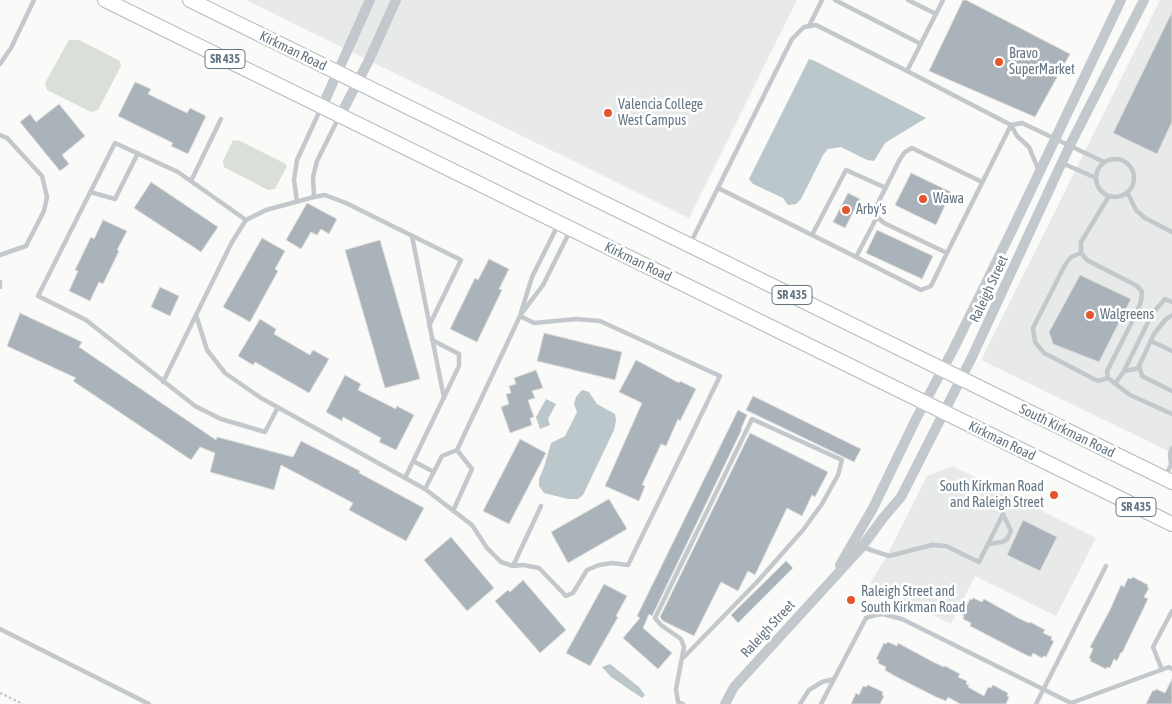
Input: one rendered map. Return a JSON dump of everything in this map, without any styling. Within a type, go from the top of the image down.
[{"type":"main road","name":"Kirkman Road","points":[[105,0],[1172,524]]},
{"type":"main road","name":"Kirkman Road","points":[[190,0],[962,379]]},
{"type":"main road","name":"South Kirkman Road","points":[[962,379],[1168,480]]},
{"type":"street","points":[[322,107],[370,0]]},
{"type":"street","points":[[340,116],[396,0]]},
{"type":"street","name":"Raleigh Street","points":[[835,575],[873,508],[1039,172],[1121,0]]},
{"type":"street","name":"Raleigh Street","points":[[724,704],[734,687],[862,547],[901,497],[962,379],[1070,146],[1144,0]]},
{"type":"lane","points":[[0,64],[11,48],[34,0]]},
{"type":"lane","points":[[809,26],[822,0]]},
{"type":"lane","points":[[835,0],[921,44]]},
{"type":"lane","points":[[908,0],[936,14]]},
{"type":"lane","points":[[908,71],[943,0]]},
{"type":"lane","points":[[689,245],[792,39],[804,27],[816,25],[1011,125],[1017,136],[1029,147],[1039,172]]},
{"type":"lane","points":[[297,201],[294,180],[297,160],[322,107]]},
{"type":"lane","points":[[314,197],[314,176],[317,161],[340,116]]},
{"type":"lane","points":[[191,181],[221,119]]},
{"type":"lane","points":[[1011,125],[1022,123],[1104,162],[1116,159],[1123,161],[1132,169],[1133,182],[1127,192],[1121,196],[1109,196],[1100,189],[1096,178],[1097,172],[1104,162]]},
{"type":"lane","points":[[718,188],[922,290],[931,286],[1011,125]]},
{"type":"lane","points":[[0,135],[7,138],[42,176],[47,197],[44,211],[26,246],[0,255]]},
{"type":"lane","points":[[246,220],[178,172],[115,143],[38,296],[86,320],[163,382],[195,406],[212,415],[265,432],[278,407]]},
{"type":"lane","points":[[856,257],[877,217],[876,207],[905,152],[912,148],[982,182]]},
{"type":"lane","points":[[90,192],[114,200],[138,153]]},
{"type":"lane","points":[[1062,163],[1096,178]]},
{"type":"lane","points":[[812,235],[846,170],[886,188]]},
{"type":"lane","points":[[1127,192],[1136,210],[1145,218],[1172,232]]},
{"type":"lane","points":[[163,382],[232,242],[246,220],[266,210],[314,197],[324,195],[346,203],[461,260],[429,326]]},
{"type":"lane","points":[[1109,196],[1081,242],[1081,253],[1092,263],[1138,286],[1142,292],[1137,312],[1107,371],[1108,378],[1130,395],[1172,414]]},
{"type":"lane","points":[[877,217],[884,223],[947,253]]},
{"type":"lane","points":[[425,489],[442,456],[457,450],[520,316],[532,277],[565,226]]},
{"type":"lane","points":[[520,316],[542,285],[565,226]]},
{"type":"lane","points":[[412,236],[444,398]]},
{"type":"lane","points":[[1081,253],[1072,257],[1066,265],[1033,328],[1035,342],[1044,353],[1098,381],[1108,378]]},
{"type":"lane","points":[[0,282],[0,287]]},
{"type":"lane","points":[[1115,384],[1124,371],[1152,314],[1165,298],[1172,302]]},
{"type":"lane","points":[[196,315],[207,350],[226,373],[262,398],[425,489],[472,525],[487,548],[501,562],[513,566],[523,565],[539,568],[566,596],[572,593],[587,570],[598,565],[612,563],[628,565],[720,376],[600,321],[576,319],[534,323],[520,316]]},
{"type":"lane","points":[[1172,316],[1165,320],[1154,334],[1140,368],[1142,376],[1172,391]]},
{"type":"lane","points":[[405,478],[459,366],[459,354],[432,340]]},
{"type":"lane","points":[[1151,341],[1172,352]]},
{"type":"lane","points":[[1124,371],[1140,368]]},
{"type":"lane","points":[[683,658],[758,581],[803,530],[822,504],[838,475],[842,460],[752,419],[655,618],[661,625],[681,639],[684,647],[676,689],[678,702],[683,704]]},
{"type":"lane","points":[[1168,480],[1172,465],[1170,453],[1172,448]]},
{"type":"lane","points":[[453,511],[472,469],[457,450]]},
{"type":"lane","points":[[413,461],[434,472]]},
{"type":"lane","points":[[513,566],[541,506]]},
{"type":"lane","points":[[862,547],[889,556],[932,545],[946,546],[979,562],[1003,514],[1011,531],[1007,539],[989,544]]},
{"type":"lane","points":[[1036,704],[1106,566]]},
{"type":"lane","points":[[1162,670],[1153,647],[1172,611]]},
{"type":"lane","points":[[821,704],[866,618],[883,614],[902,620],[1073,703],[1170,667],[1172,669]]},
{"type":"lane","points":[[0,628],[149,704]]},
{"type":"lane","points":[[800,704],[810,690],[822,682],[834,679]]},
{"type":"path","points":[[0,693],[23,704]]},
{"type":"shaded area","name":"Valencia College West Campus","points":[[246,0],[797,0],[689,218]]},
{"type":"shaded area","points":[[1160,0],[1172,0],[1172,453],[981,360]]},
{"type":"shaded area","points":[[69,40],[79,40],[120,61],[121,66],[98,110],[91,112],[47,90],[45,83]]},
{"type":"shaded area","points":[[809,59],[926,118],[885,143],[874,161],[867,160],[841,147],[828,149],[823,155],[801,199],[796,204],[788,205],[783,198],[753,184],[749,179]]},
{"type":"shaded area","points":[[233,140],[240,141],[287,166],[275,189],[268,190],[224,167],[223,161]]},
{"type":"shaded area","points":[[582,390],[589,392],[597,404],[615,414],[616,421],[614,430],[583,495],[578,499],[568,499],[544,493],[539,486],[539,479],[551,443],[565,436],[577,412],[574,404],[576,397]]},
{"type":"shaded area","points":[[546,399],[556,404],[548,419],[550,425],[540,429],[536,417]]},
{"type":"shaded area","points":[[953,466],[1096,538],[1056,616],[975,576],[951,624],[870,583],[886,557],[927,476]]},
{"type":"shaded area","points":[[610,664],[639,687],[645,695],[642,698],[611,677],[602,667]]},
{"type":"building","name":"Bravo SuperMarket","points":[[963,0],[1070,54],[1035,117],[929,71]]},
{"type":"building","points":[[1172,12],[1172,122],[1157,154],[1113,133]]},
{"type":"building","points":[[135,82],[151,89],[148,94],[187,113],[190,108],[206,116],[188,154],[171,146],[173,143],[118,116]]},
{"type":"building","points":[[59,104],[85,136],[62,155],[69,164],[60,171],[20,122],[30,114],[36,122]]},
{"type":"building","name":"Wawa","points":[[911,173],[951,192],[936,225],[895,205]]},
{"type":"building","points":[[151,182],[218,227],[201,252],[134,208]]},
{"type":"building","name":"Arby's","points":[[848,193],[860,199],[845,228],[833,222]]},
{"type":"building","points":[[307,203],[337,219],[329,234],[321,229],[317,235],[311,232],[301,249],[286,240]]},
{"type":"building","points":[[103,220],[127,231],[103,284],[99,282],[90,301],[69,291],[78,271],[75,270],[91,237],[94,239]]},
{"type":"building","points":[[877,230],[933,256],[922,279],[866,253]]},
{"type":"building","points":[[262,238],[285,251],[275,269],[278,271],[250,322],[223,307]]},
{"type":"building","points":[[380,240],[420,379],[385,388],[345,250]]},
{"type":"building","points":[[489,259],[509,269],[499,289],[502,290],[477,342],[450,329],[475,278],[478,280]]},
{"type":"building","name":"Walgreens","points":[[1080,275],[1131,299],[1099,362],[1053,344],[1049,332]]},
{"type":"building","points":[[160,287],[179,296],[170,316],[151,307]]},
{"type":"building","points":[[20,313],[82,342],[79,347],[216,440],[217,437],[293,457],[301,441],[360,471],[359,473],[424,508],[406,541],[349,510],[353,503],[281,465],[274,490],[210,472],[215,453],[200,447],[191,460],[73,381],[76,378],[7,346]]},
{"type":"building","points":[[260,319],[276,329],[274,334],[310,355],[313,350],[329,359],[309,393],[255,362],[253,365],[238,356]]},
{"type":"building","points":[[544,333],[622,352],[615,380],[537,361]]},
{"type":"building","points":[[636,360],[679,383],[680,381],[696,389],[680,421],[678,419],[666,446],[661,444],[642,485],[645,486],[639,501],[605,486],[642,403],[619,392]]},
{"type":"building","points":[[536,370],[543,388],[532,391],[535,398],[528,400],[534,417],[530,418],[532,425],[510,433],[501,407],[509,404],[506,394],[511,393],[509,386],[516,384],[514,378]]},
{"type":"building","points":[[345,375],[361,384],[358,390],[396,409],[397,406],[414,415],[396,450],[379,442],[381,438],[343,417],[342,421],[326,412]]},
{"type":"building","points":[[753,396],[861,449],[854,462],[746,410]]},
{"type":"building","points":[[738,410],[747,415],[742,429],[652,616],[649,614],[643,628],[672,653],[658,669],[623,638],[640,618],[637,616]]},
{"type":"building","points":[[750,433],[828,472],[815,497],[812,495],[802,516],[787,508],[755,575],[748,571],[738,591],[721,582],[694,636],[663,621],[660,617]]},
{"type":"building","points":[[520,439],[546,453],[509,524],[483,511]]},
{"type":"building","points":[[609,499],[627,529],[568,563],[551,532]]},
{"type":"building","points":[[1023,520],[1057,537],[1040,571],[1007,555]]},
{"type":"building","points":[[451,537],[494,588],[467,611],[424,560]]},
{"type":"building","points":[[786,561],[793,568],[738,623],[731,615]]},
{"type":"building","points":[[1133,577],[1148,585],[1147,587],[1149,588],[1144,597],[1148,599],[1122,653],[1117,661],[1114,659],[1110,668],[1107,667],[1106,669],[1090,661],[1091,659],[1089,658],[1093,649],[1090,647],[1121,585],[1124,587],[1128,578],[1131,579]]},
{"type":"building","points":[[523,580],[566,630],[540,653],[495,601],[508,590],[510,592]]},
{"type":"building","points":[[604,584],[627,596],[616,616],[618,617],[590,666],[566,653]]},
{"type":"building","points":[[973,598],[982,602],[984,599],[1020,619],[1045,630],[1043,633],[1052,637],[1051,640],[1054,641],[1046,657],[1043,656],[1042,658],[1033,653],[1031,657],[970,626],[971,623],[963,619],[964,616],[962,615],[970,599],[972,600]]},
{"type":"building","points":[[888,642],[897,646],[898,643],[960,674],[958,677],[967,681],[968,687],[984,696],[988,687],[991,688],[993,685],[1008,693],[1007,696],[1009,697],[1006,704],[960,704],[948,697],[946,701],[893,675],[885,670],[886,667],[878,663],[879,660],[876,659],[884,643]]},
{"type":"building","points":[[1172,679],[1172,704],[1146,704],[1153,690],[1155,691],[1156,689],[1165,693]]},
{"type":"building","points":[[868,685],[883,692],[882,695],[884,696],[880,704],[851,704],[856,693],[859,695],[863,686],[866,687]]},
{"type":"place","name":"Bravo SuperMarket","points":[[999,62]]},
{"type":"place","name":"Valencia College West Campus","points":[[608,113]]},
{"type":"place","name":"Wawa","points":[[923,199]]},
{"type":"place","name":"Arby's","points":[[846,210]]},
{"type":"place","name":"Walgreens","points":[[1090,315]]},
{"type":"place","name":"South Kirkman Road and Raleigh Street","points":[[1054,495]]},
{"type":"place","name":"Raleigh Street and South Kirkman Road","points":[[851,600]]}]
